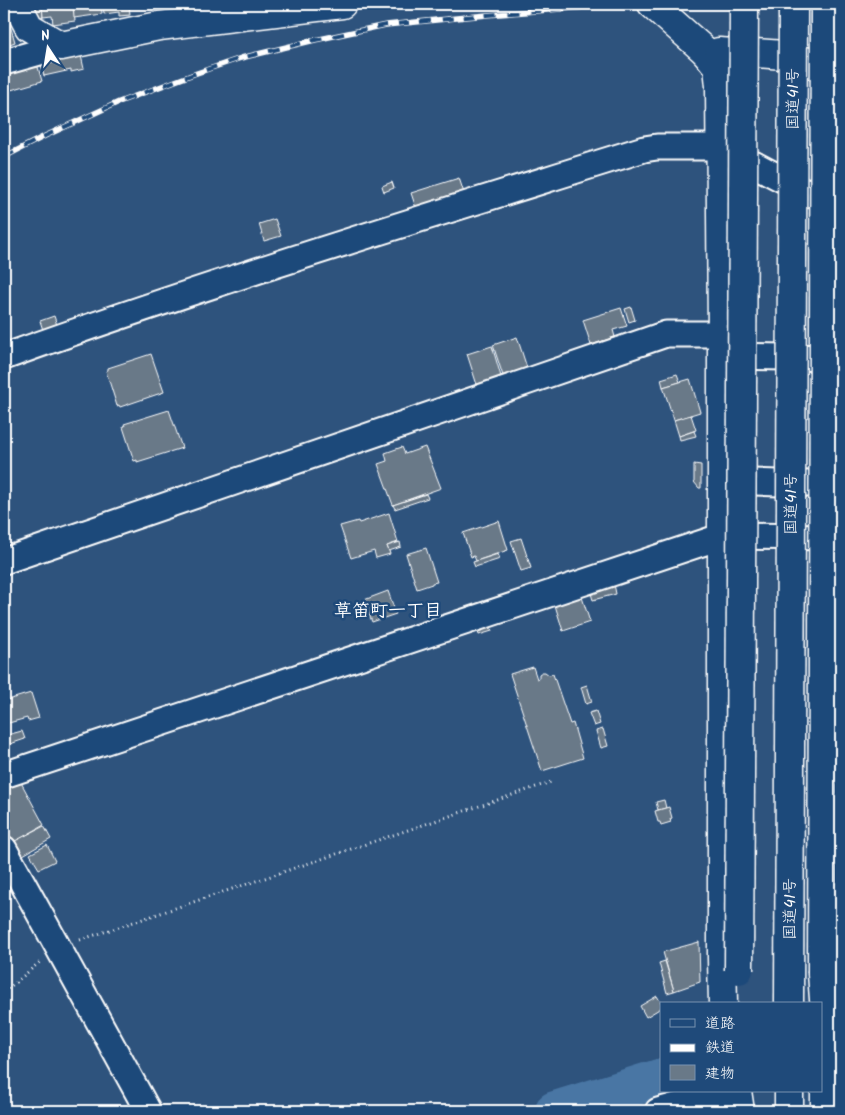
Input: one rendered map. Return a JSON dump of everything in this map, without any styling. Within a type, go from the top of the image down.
[{"type":"main road","points":[[17,4],[29,27],[61,46],[159,26],[342,4]]},
{"type":"main road","points":[[652,4],[705,50],[718,67],[720,86],[723,536],[723,1002]]},
{"type":"main road","points":[[740,1002],[744,4]]},
{"type":"main road","name":"国道41号","points":[[790,1002],[793,4]]},
{"type":"main road","name":"国道41号","points":[[804,4],[817,1002]]},
{"type":"main road","points":[[819,1002],[832,976],[825,4]]},
{"type":"main road","points":[[705,50],[784,55],[816,64],[841,90]]},
{"type":"main road","points":[[822,1034],[827,1061],[840,1092],[841,1101]]},
{"type":"main road","points":[[825,1111],[827,1061]]},
{"type":"main road","points":[[737,1092],[740,1111]]},
{"type":"main road","points":[[789,1092],[789,1111]]},
{"type":"main road","points":[[802,1092],[802,1111]]},
{"type":"main road","points":[[810,1111],[817,1092]]},
{"type":"street","points":[[4,62],[61,46]]},
{"type":"street","points":[[4,357],[246,274],[657,146],[721,147],[841,210]]},
{"type":"street","points":[[4,561],[666,334],[722,345],[841,358]]},
{"type":"street","points":[[722,481],[841,485]]},
{"type":"street","points":[[4,775],[723,536],[841,537]]},
{"type":"street","points":[[4,849],[148,1111]]},
{"type":"street","points":[[658,1111],[725,1092]]},
{"type":"path","points":[[4,992],[58,948],[551,782]]},
{"type":"building","points":[[36,4],[42,4],[43,17],[37,17]]},
{"type":"building","points":[[42,4],[73,4],[75,21],[53,24],[52,16],[43,17]]},
{"type":"building","points":[[73,4],[101,4],[102,14],[74,18]]},
{"type":"building","points":[[103,4],[129,4],[130,15],[119,16],[119,12],[104,14]]},
{"type":"building","points":[[4,5],[15,42],[4,46]]},
{"type":"building","points":[[80,51],[84,69],[44,76],[40,60]]},
{"type":"building","points":[[35,57],[42,81],[11,90],[4,67]]},
{"type":"building","points":[[459,178],[465,196],[417,211],[411,193]]},
{"type":"building","points":[[392,182],[394,188],[384,192],[382,186]]},
{"type":"building","points":[[275,219],[281,236],[264,241],[259,224]]},
{"type":"building","points":[[631,307],[635,320],[629,322],[625,309]]},
{"type":"building","points":[[621,308],[627,326],[613,330],[615,337],[591,345],[583,320]]},
{"type":"building","points":[[54,316],[59,331],[45,336],[40,321]]},
{"type":"building","points":[[517,337],[529,374],[505,382],[493,345]]},
{"type":"building","points":[[492,346],[502,380],[478,388],[467,354]]},
{"type":"building","points":[[151,354],[164,392],[120,407],[119,405],[117,406],[106,371],[108,368]]},
{"type":"building","points":[[677,374],[680,382],[663,387],[661,379]]},
{"type":"building","points":[[690,379],[700,412],[674,420],[663,387]]},
{"type":"building","points":[[169,410],[182,448],[137,462],[137,460],[134,461],[123,427],[125,426],[124,424]]},
{"type":"building","points":[[691,415],[696,430],[679,436],[674,420]]},
{"type":"building","points":[[694,431],[696,436],[680,440],[679,436]]},
{"type":"building","points":[[402,447],[405,454],[425,447],[441,488],[393,505],[378,464],[387,461],[385,453]]},
{"type":"building","points":[[694,464],[701,465],[701,488],[694,482]]},
{"type":"building","points":[[426,494],[428,498],[395,509],[393,505]]},
{"type":"building","points":[[389,513],[398,542],[387,546],[390,554],[376,558],[374,551],[351,558],[340,526],[358,521],[359,523]]},
{"type":"building","points":[[499,521],[508,550],[476,561],[474,556],[471,557],[463,533]]},
{"type":"building","points":[[521,538],[531,568],[521,571],[511,541]]},
{"type":"building","points":[[400,542],[401,547],[389,551],[387,546]]},
{"type":"building","points":[[426,548],[437,582],[417,589],[406,554]]},
{"type":"building","points":[[498,554],[500,559],[475,567],[473,562]]},
{"type":"building","points":[[614,584],[616,594],[593,600],[590,590]]},
{"type":"building","points":[[388,591],[396,614],[372,622],[364,600]]},
{"type":"building","points":[[581,594],[590,622],[563,631],[554,602]]},
{"type":"building","points":[[488,621],[492,631],[479,635],[476,626]]},
{"type":"building","points":[[533,667],[537,679],[542,672],[549,675],[553,674],[570,724],[573,723],[583,758],[542,771],[510,674]]},
{"type":"building","points":[[587,685],[592,702],[586,704],[581,687]]},
{"type":"building","points":[[31,693],[39,718],[28,721],[27,718],[5,724],[4,701]]},
{"type":"building","points":[[596,711],[600,724],[594,726],[589,713]]},
{"type":"building","points":[[603,729],[608,746],[601,748],[596,731]]},
{"type":"building","points":[[22,731],[25,739],[10,744],[7,735]]},
{"type":"building","points":[[17,775],[44,825],[11,844],[4,831],[4,782]]},
{"type":"building","points":[[664,800],[666,808],[658,810],[656,802]]},
{"type":"building","points":[[669,807],[672,818],[670,819],[671,822],[661,825],[658,822],[655,811]]},
{"type":"building","points":[[44,826],[51,839],[23,855],[15,841]]},
{"type":"building","points":[[47,845],[55,861],[39,869],[30,854]]},
{"type":"building","points":[[699,942],[700,982],[674,991],[663,952]]},
{"type":"building","points":[[665,961],[674,991],[667,993],[659,963]]},
{"type":"building","points":[[657,996],[661,1002],[660,1009],[646,1017],[640,1006]]},
{"type":"waterway","points":[[554,1111],[660,1078]]},
{"type":"railway","points":[[4,157],[119,102],[241,58],[386,25],[623,4]]},
{"type":"district","name":"草笛町一丁目","points":[[388,611]]}]
